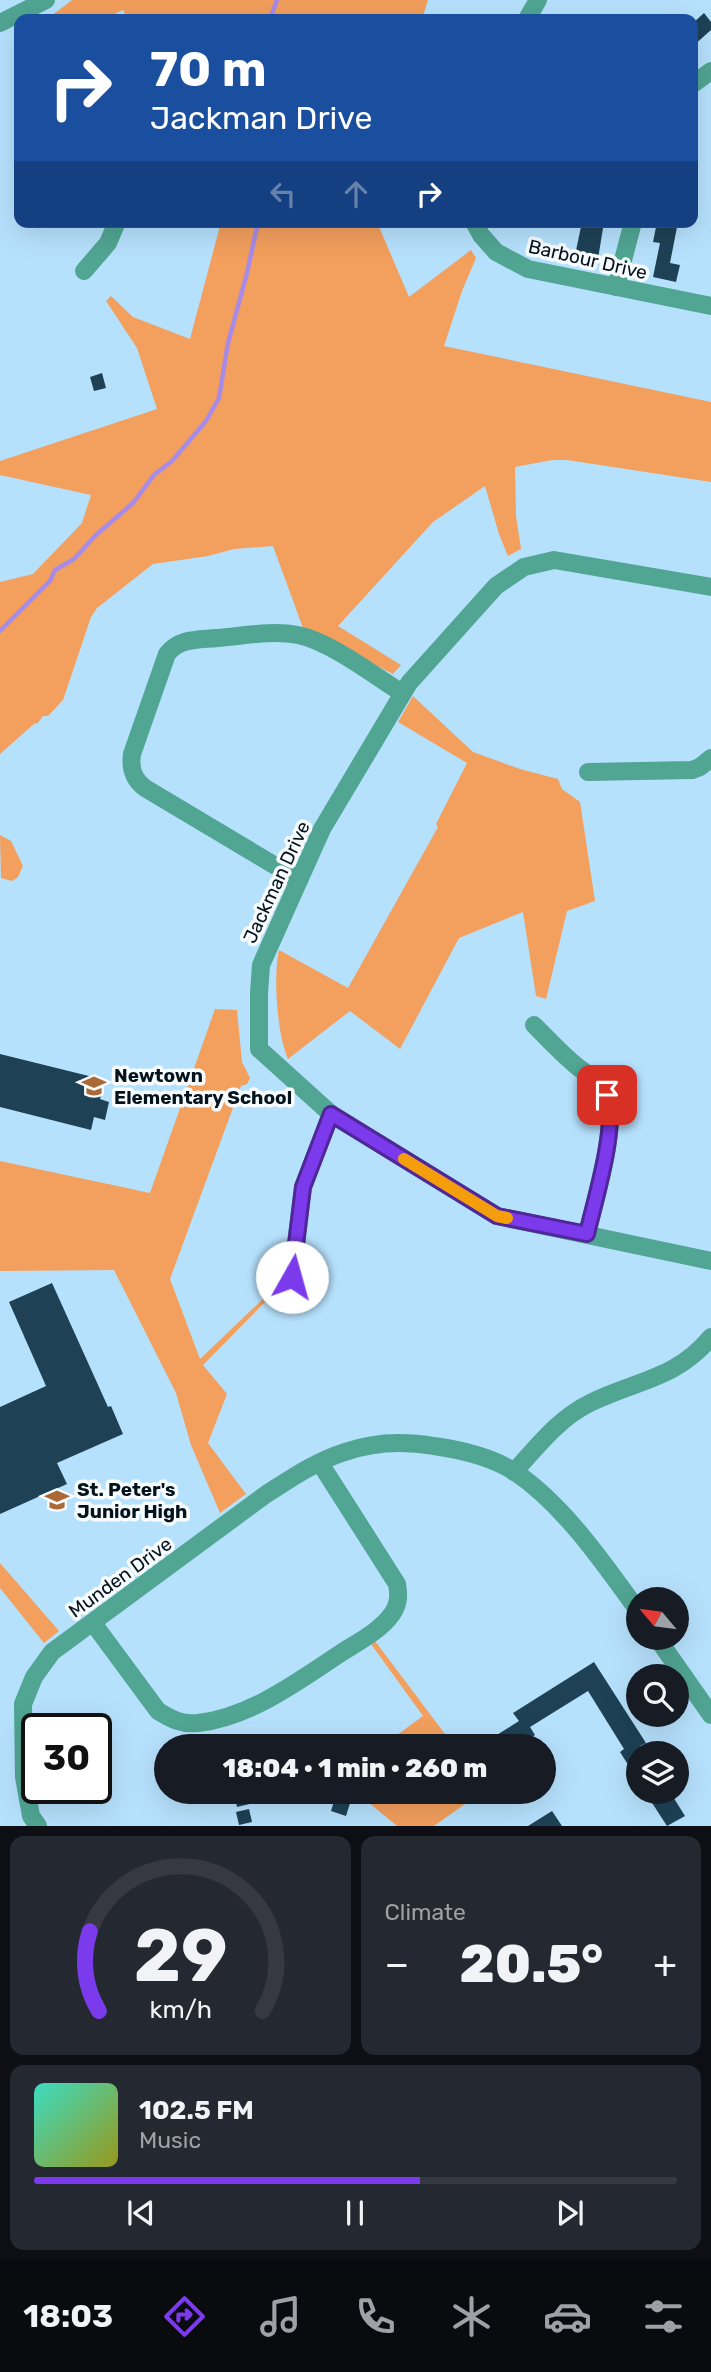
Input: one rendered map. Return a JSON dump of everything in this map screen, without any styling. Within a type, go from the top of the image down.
[{"type":"street","points":[[28,14],[46,0]]},
{"type":"street","points":[[84,271],[108,243],[114,228]]},
{"type":"street","name":"Barbour Drive","points":[[478,228],[488,244],[518,265],[711,306]]},
{"type":"street","points":[[616,287],[631,228]]},
{"type":"street","name":"Jackman Drive","points":[[711,587],[554,560],[513,572],[496,586],[422,666],[402,693],[322,829],[261,965],[259,993],[259,1049],[331,1114],[497,1216],[711,1261]]},
{"type":"street","points":[[299,880],[145,788],[135,778],[132,771],[132,754],[167,654],[177,644],[190,640],[265,634],[297,635],[324,645],[402,693]]},
{"type":"street","points":[[588,772],[692,770],[711,758]]},
{"type":"street","points":[[534,1025],[571,1062],[596,1081],[610,1103],[610,1129],[587,1234]]},
{"type":"street","points":[[292,1277],[303,1187],[331,1114]]},
{"type":"street","points":[[514,1472],[550,1432],[588,1404],[670,1373],[699,1352],[711,1337]]},
{"type":"street","name":"Munden Drive","points":[[38,1826],[31,1816],[24,1777],[23,1703],[34,1677],[52,1652],[265,1495],[343,1452],[364,1447],[421,1444],[477,1455],[514,1472],[579,1532],[626,1595]]},
{"type":"street","points":[[93,1623],[158,1711],[172,1720],[184,1723],[211,1720],[247,1709],[284,1690],[368,1636],[392,1614],[400,1599],[397,1584],[320,1463]]},
{"type":"street","points":[[666,1650],[710,1708]]},
{"type":"shaded area","points":[[72,0],[428,0],[424,14],[125,14],[123,10],[115,14],[54,14]]},
{"type":"shaded area","points":[[219,228],[380,228],[409,297],[471,250],[476,258],[444,346],[711,402],[711,482],[567,460],[515,467],[516,516],[521,549],[508,556],[485,486],[433,522],[338,626],[401,665],[393,674],[303,628],[273,546],[234,549],[208,556],[153,564],[97,608],[91,617],[63,700],[48,716],[43,716],[0,754],[0,582],[33,574],[82,523],[91,495],[0,475],[0,461],[157,409],[137,348],[106,301],[111,296],[133,317],[190,339]]},
{"type":"shaded area","points":[[413,696],[473,752],[558,779],[562,789],[580,802],[595,901],[567,911],[546,999],[536,996],[523,912],[459,938],[400,1049],[350,1011],[288,1059],[277,1005],[279,950],[348,988],[438,827],[436,824],[467,763],[398,722]]},
{"type":"shaded area","points":[[0,835],[11,841],[23,866],[18,877],[12,881],[1,878]]},
{"type":"shaded area","points":[[215,1009],[237,1010],[242,1062],[250,1078],[247,1084],[241,1086],[170,1279],[200,1359],[266,1296],[269,1298],[203,1365],[227,1394],[208,1443],[246,1494],[220,1513],[191,1445],[176,1393],[114,1270],[0,1271],[0,1161],[150,1193]]},
{"type":"shaded area","points":[[0,1563],[59,1631],[44,1643],[0,1588]]},
{"type":"shaded area","points":[[375,1641],[445,1734],[398,1734],[423,1716],[371,1644]]},
{"type":"shaded area","points":[[370,1804],[465,1804],[434,1826],[397,1826]]},
{"type":"building","points":[[704,13],[711,22],[711,30],[698,42],[698,18]]},
{"type":"building","points":[[581,228],[603,228],[597,265],[574,260]]},
{"type":"building","points":[[656,228],[677,228],[670,263],[680,265],[676,282],[653,277],[660,243],[653,242]]},
{"type":"building","points":[[102,373],[106,388],[94,391],[90,377]]},
{"type":"building","points":[[0,1054],[105,1080],[100,1099],[109,1102],[105,1120],[94,1117],[91,1130],[0,1107]]},
{"type":"building","name":"St. Peter's Junior High","points":[[52,1283],[123,1434],[57,1463],[67,1484],[0,1514],[0,1407],[46,1386],[9,1302]]},
{"type":"building","points":[[594,1662],[626,1712],[626,1727],[636,1727],[645,1741],[626,1741],[626,1761],[620,1752],[624,1749],[588,1691],[530,1727],[534,1734],[498,1734],[519,1721],[513,1713]]},
{"type":"building","points":[[333,1804],[350,1804],[346,1816],[331,1811]]},
{"type":"building","points":[[653,1804],[678,1804],[685,1816],[667,1826]]},
{"type":"building","points":[[249,1809],[252,1822],[239,1825],[236,1812]]},
{"type":"building","points":[[552,1811],[562,1826],[528,1826]]},
{"type":"waterway","points":[[272,14],[277,0]]},
{"type":"waterway","points":[[0,631],[50,581],[55,570],[74,559],[96,535],[133,503],[154,475],[172,461],[206,421],[219,398],[228,343],[257,228]]},
{"type":"slow traffic","points":[[404,1159],[497,1216],[507,1218]]},
{"type":"place","name":"Newtown Elementary School","points":[[94,1086]]},
{"type":"place","name":"St. Peter's Junior High","points":[[57,1500]]},
{"type":"route","points":[[292,1277],[303,1187],[331,1114],[497,1216],[587,1234],[610,1129],[611,1111],[607,1095]]}]
